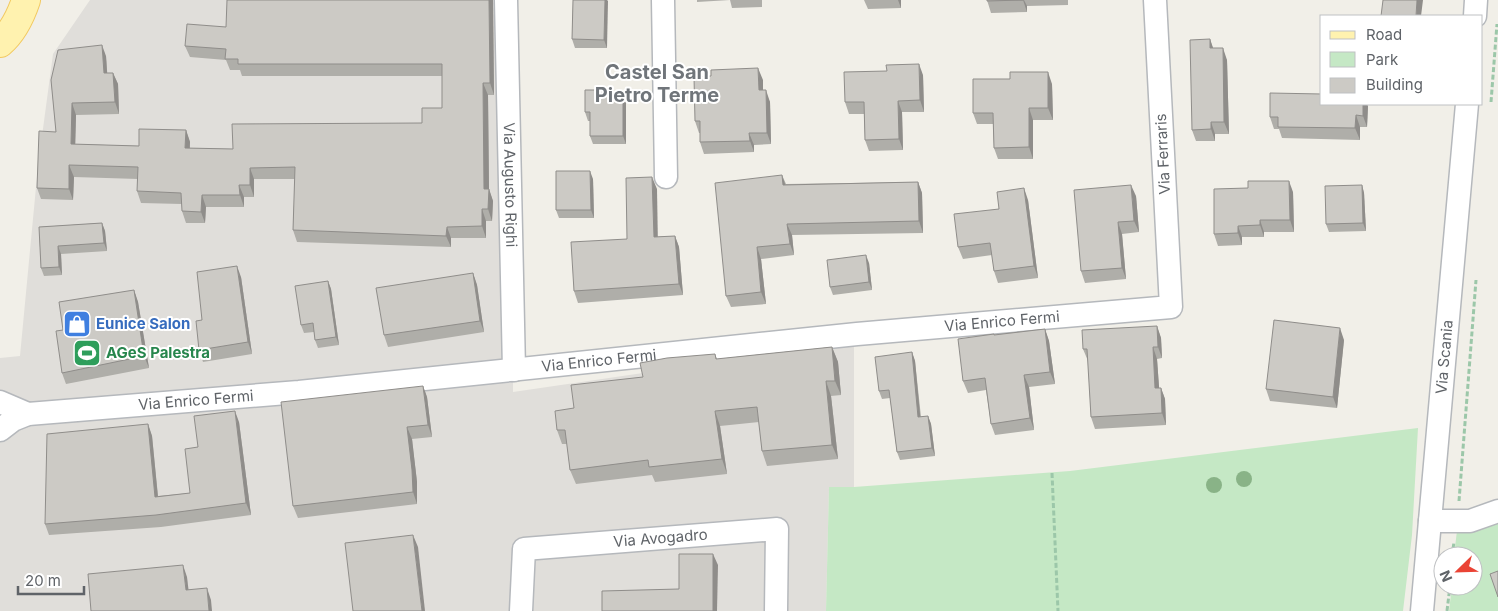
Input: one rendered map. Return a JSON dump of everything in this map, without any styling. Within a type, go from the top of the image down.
[{"type":"main road","points":[[0,43],[6,38],[22,14],[26,0]]},
{"type":"street","name":"Via Augusto Righi","points":[[506,0],[514,370]]},
{"type":"street","points":[[663,0],[666,177]]},
{"type":"street","name":"Via Ferraris","points":[[1155,0],[1171,307]]},
{"type":"street","points":[[1475,15],[1476,0]]},
{"type":"street","name":"Via Scania","points":[[1422,611],[1467,105]]},
{"type":"street","name":"Via Enrico Fermi","points":[[28,414],[224,399],[847,335],[1171,307]]},
{"type":"street","points":[[0,402],[28,414]]},
{"type":"street","points":[[0,430],[13,420],[28,414]]},
{"type":"street","points":[[1430,521],[1470,522],[1498,511]]},
{"type":"street","name":"Via Avogadro","points":[[521,611],[524,548],[777,529],[776,611]]},
{"type":"path","points":[[1490,106],[1498,18]]},
{"type":"path","points":[[1454,546],[1458,522],[1477,271]]},
{"type":"path","points":[[1052,472],[1058,611]]},
{"type":"path","points":[[1447,611],[1449,596]]},
{"type":"shaded area","points":[[90,0],[512,0],[513,392],[732,360],[854,337],[854,487],[829,487],[826,611],[0,611],[0,358],[20,356],[38,166],[53,54]]},
{"type":"green space","points":[[1418,428],[1412,535],[1403,611],[826,611],[829,487],[854,487],[1070,471]]},
{"type":"green space","points":[[1498,513],[1498,611],[1449,611],[1451,596],[1483,596],[1483,546],[1455,546],[1458,522]]},
{"type":"building","points":[[227,0],[489,0],[490,83],[483,83],[484,189],[489,189],[488,209],[482,209],[482,226],[447,227],[446,236],[293,230],[295,167],[250,168],[250,185],[239,185],[240,195],[202,195],[201,212],[182,211],[181,193],[137,191],[138,167],[69,165],[69,189],[37,188],[39,131],[56,132],[51,80],[58,50],[102,45],[104,73],[113,73],[115,102],[72,103],[71,144],[139,146],[139,129],[186,130],[185,148],[233,149],[232,124],[422,123],[422,108],[442,108],[442,64],[238,64],[238,59],[225,59],[226,49],[185,46],[187,24],[226,27]]},
{"type":"building","points":[[573,0],[605,0],[604,40],[572,39]]},
{"type":"building","points":[[987,0],[1023,0],[987,1]]},
{"type":"building","points":[[1383,0],[1417,0],[1416,15],[1381,15]]},
{"type":"building","points":[[1210,39],[1210,48],[1223,48],[1224,122],[1211,122],[1211,129],[1192,130],[1190,40]]},
{"type":"building","points":[[919,64],[920,100],[898,101],[899,139],[865,140],[864,102],[845,102],[844,72],[887,71],[886,65]]},
{"type":"building","points":[[758,68],[759,90],[766,90],[767,133],[749,133],[750,141],[700,142],[700,121],[695,121],[694,77],[711,76],[711,70]]},
{"type":"building","points":[[1010,72],[1048,72],[1048,108],[1029,108],[1029,147],[994,148],[993,113],[973,113],[973,79],[1010,79]]},
{"type":"building","points":[[585,90],[607,90],[607,95],[623,95],[623,136],[590,136],[590,112],[585,112]]},
{"type":"building","points":[[1270,93],[1320,94],[1320,105],[1363,105],[1363,116],[1356,115],[1355,128],[1278,127],[1278,117],[1270,117]]},
{"type":"building","points":[[556,171],[590,171],[591,210],[556,210]]},
{"type":"building","points":[[782,175],[783,185],[918,182],[919,221],[787,224],[790,244],[757,247],[761,292],[726,296],[715,183]]},
{"type":"building","points":[[652,177],[654,237],[675,236],[679,284],[574,291],[571,242],[627,239],[626,178]]},
{"type":"building","points":[[1248,181],[1289,181],[1290,220],[1260,220],[1260,225],[1238,226],[1238,233],[1214,234],[1214,189],[1248,188]]},
{"type":"building","points":[[1131,185],[1134,221],[1118,222],[1122,268],[1081,271],[1074,190]]},
{"type":"building","points":[[1362,185],[1363,223],[1326,224],[1325,186]]},
{"type":"building","points":[[1024,188],[1034,266],[994,271],[990,243],[958,247],[954,214],[999,209],[997,192]]},
{"type":"building","points":[[102,223],[104,243],[58,246],[59,267],[41,268],[39,227]]},
{"type":"building","points":[[866,255],[869,282],[830,287],[827,260]]},
{"type":"building","points":[[237,266],[248,342],[199,350],[196,321],[202,320],[197,272]]},
{"type":"building","points":[[473,273],[480,321],[384,335],[376,288]]},
{"type":"building","points":[[328,281],[336,337],[315,340],[313,323],[301,325],[295,286]]},
{"type":"building","points":[[134,290],[144,356],[62,373],[56,331],[63,330],[59,302]]},
{"type":"building","points":[[1274,320],[1340,328],[1333,397],[1266,389]]},
{"type":"building","points":[[1157,326],[1158,347],[1153,347],[1155,388],[1161,388],[1162,413],[1091,417],[1087,349],[1083,349],[1082,330]]},
{"type":"building","points":[[1045,329],[1050,372],[1024,375],[1030,418],[991,424],[985,378],[963,381],[958,339]]},
{"type":"building","points":[[832,347],[835,381],[826,381],[832,445],[762,451],[757,407],[715,411],[722,459],[649,467],[648,460],[570,470],[565,430],[557,430],[555,411],[574,408],[571,385],[643,377],[640,363],[667,358],[715,354],[716,359]]},
{"type":"building","points":[[912,352],[918,417],[928,416],[932,448],[897,452],[889,390],[879,391],[875,357]]},
{"type":"building","points":[[423,386],[428,425],[407,427],[413,492],[293,506],[281,402]]},
{"type":"building","points":[[235,411],[246,503],[156,515],[45,524],[47,434],[148,424],[155,497],[190,493],[185,449],[198,447],[194,416]]},
{"type":"building","points":[[413,535],[422,611],[353,611],[345,543]]},
{"type":"building","points":[[679,554],[713,554],[713,611],[602,611],[602,591],[679,589]]},
{"type":"building","points":[[183,565],[186,590],[207,588],[209,611],[91,611],[88,574]]},
{"type":"building","points":[[1498,571],[1498,597],[1490,574]]},
{"type":"place","name":"Eunice Salon","points":[[77,324]]},
{"type":"place","name":"AGeS Palestra","points":[[87,353]]},
{"type":"district","name":"Castel San Pietro Terme","points":[[657,84]]}]
